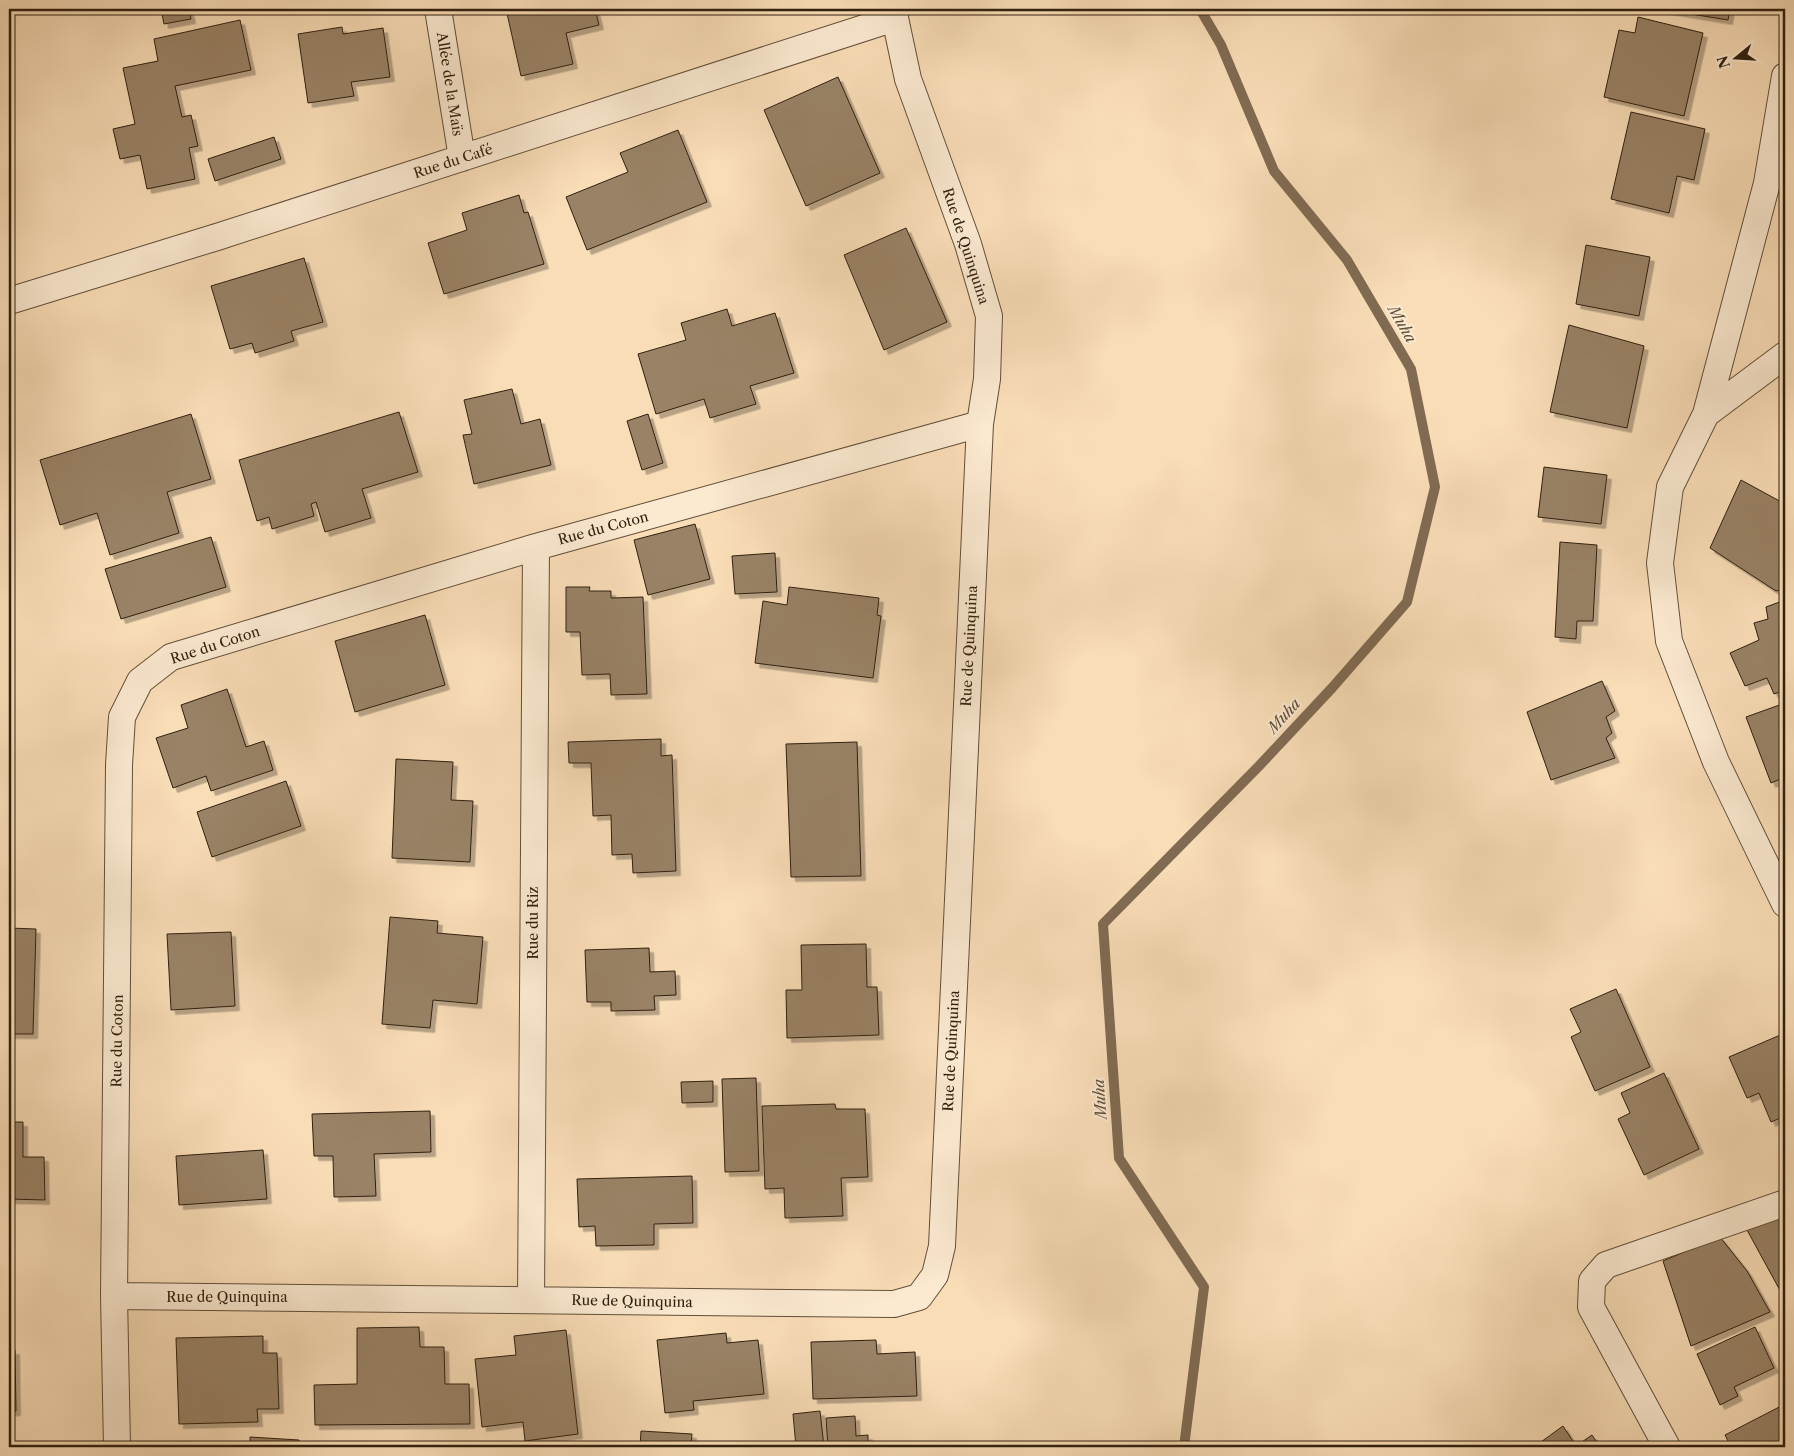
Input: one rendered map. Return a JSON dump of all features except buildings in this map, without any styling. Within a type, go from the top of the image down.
[{"type":"street","name":"Allée de la Maïs","points":[[438,9],[462,158]]},
{"type":"street","name":"Rue du Café","points":[[9,301],[462,158],[895,13]]},
{"type":"street","name":"Rue de Quinquina","points":[[114,1296],[894,1304],[919,1297],[935,1275],[942,1246],[980,424],[987,380],[989,316],[968,244],[908,78],[895,13]]},
{"type":"street","points":[[1785,76],[1776,190],[1706,414],[1670,487],[1660,563],[1669,641],[1716,762],[1785,904]]},
{"type":"street","points":[[1706,414],[1785,355]]},
{"type":"street","name":"Rue du Coton","points":[[117,1447],[114,1296],[120,765],[122,717],[140,681],[171,657],[536,547],[980,424]]},
{"type":"street","name":"Rue du Riz","points":[[531,1300],[536,547]]},
{"type":"street","points":[[1667,1447],[1591,1307],[1592,1281],[1606,1265],[1785,1203]]},
{"type":"waterway","name":"Muha","points":[[1184,1447],[1204,1287],[1119,1158],[1103,924],[1259,766],[1332,688],[1407,602],[1435,487],[1411,369],[1347,260],[1274,171],[1221,45],[1200,9]]}]
